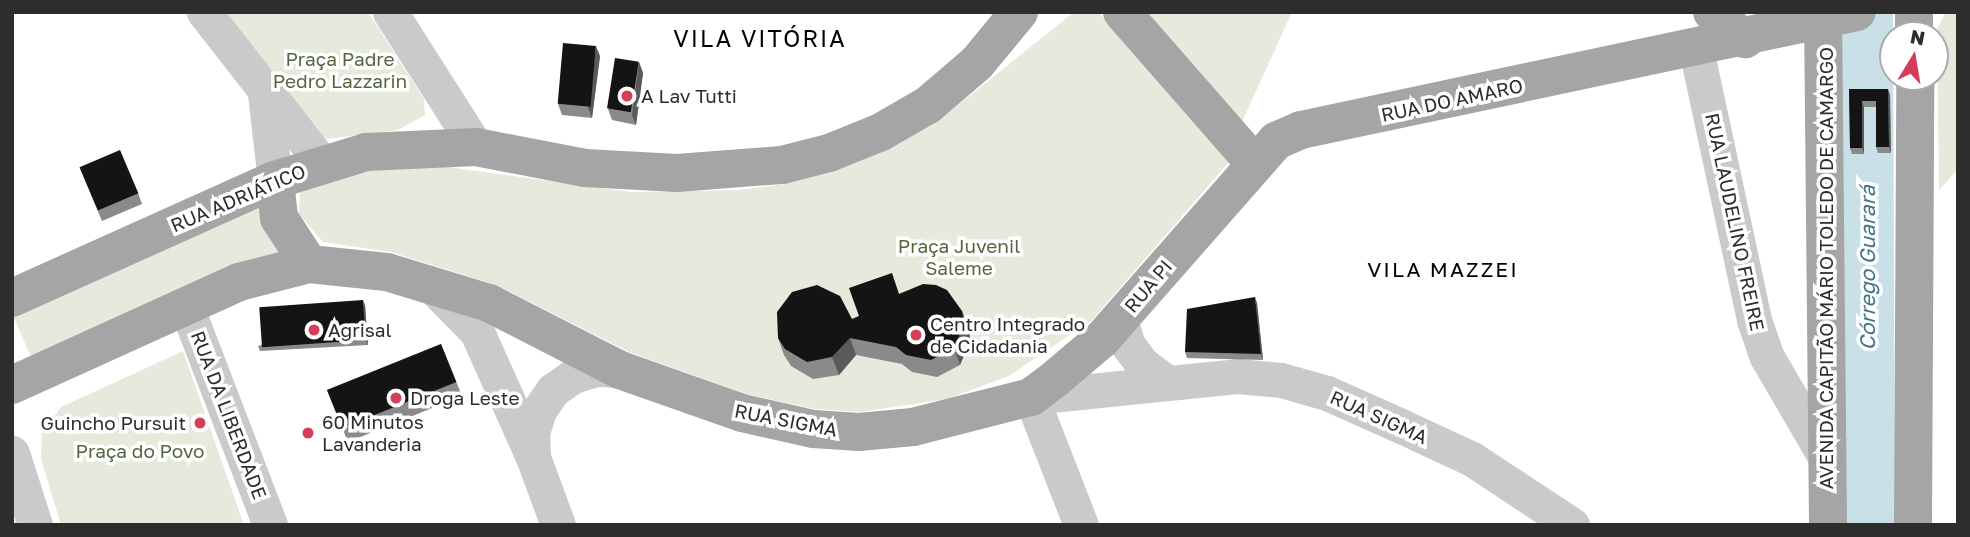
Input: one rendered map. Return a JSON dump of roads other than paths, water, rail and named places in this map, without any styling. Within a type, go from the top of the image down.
[{"type":"main road","points":[[970,69],[1019,12]]},
{"type":"main road","points":[[970,69],[1049,12]]},
{"type":"main road","points":[[1122,12],[1254,163]]},
{"type":"main road","points":[[1712,12],[1745,38]]},
{"type":"main road","name":"RUA DO AMARO","points":[[1254,163],[1276,141],[1301,130],[1696,49],[1838,15]]},
{"type":"main road","name":"AVENIDA CAPITÃO MÁRIO TOLEDO DE CAMARGO","points":[[1828,525],[1838,15]]},
{"type":"main road","name":"RUA ADRIÁTICO","points":[[12,298],[275,180],[322,163],[366,152],[476,147],[632,173],[736,171],[782,165],[881,132],[928,105],[970,69]]},
{"type":"main road","points":[[1913,525],[1915,91]]},
{"type":"main road","name":"RUA PI","points":[[1031,397],[1102,339],[1254,163]]},
{"type":"main road","points":[[275,180],[279,218],[309,264]]},
{"type":"main road","points":[[12,385],[270,271],[309,264],[375,271],[429,283]]},
{"type":"main road","name":"RUA SIGMA","points":[[429,283],[489,303],[620,370],[742,413],[813,429],[859,432],[913,427],[1031,397]]},
{"type":"street","points":[[204,12],[322,163]]},
{"type":"street","points":[[390,12],[476,147]]},
{"type":"street","name":"RUA LAUDELINO FREIRE","points":[[1696,49],[1754,320],[1767,357],[1828,462]]},
{"type":"street","points":[[265,90],[275,180]]},
{"type":"street","points":[[429,283],[477,332],[533,457],[558,525]]},
{"type":"street","name":"RUA DA LIBERDADE","points":[[186,306],[270,525]]},
{"type":"street","points":[[1119,319],[1128,345],[1143,365],[1164,380]]},
{"type":"street","points":[[533,457],[532,433],[539,410],[553,390],[573,376],[596,369],[620,370]]},
{"type":"street","name":"RUA SIGMA","points":[[1031,397],[1164,380],[1270,379],[1327,393],[1472,459],[1572,525]]},
{"type":"street","points":[[1031,397],[1081,525]]},
{"type":"street","points":[[12,453],[35,525]]},
{"type":"waterway","name":"Córrego Guarará","points":[[1866,12],[1868,525]]},
{"type":"place","name":"A Lav Tutti","points":[[627,96]]},
{"type":"place","name":"Agrisal","points":[[314,330]]},
{"type":"place","name":"Centro Integrado de Cidadania","points":[[916,335]]},
{"type":"place","name":"Droga Leste","points":[[396,398]]},
{"type":"place","name":"Guincho Pursuit","points":[[200,423]]},
{"type":"place","name":"60 Minutos Lavanderia","points":[[308,433]]},
{"type":"district","name":"VILA VITÓRIA","points":[[760,38]]},
{"type":"district","name":"VILA MAZZEI","points":[[1443,269]]},
{"type":"park label","name":"Praça Padre Pedro Lazzarin","points":[[340,70]]},
{"type":"park label","name":"Praça Juvenil Saleme","points":[[959,257]]},
{"type":"park label","name":"Praça do Povo","points":[[140,451]]}]
